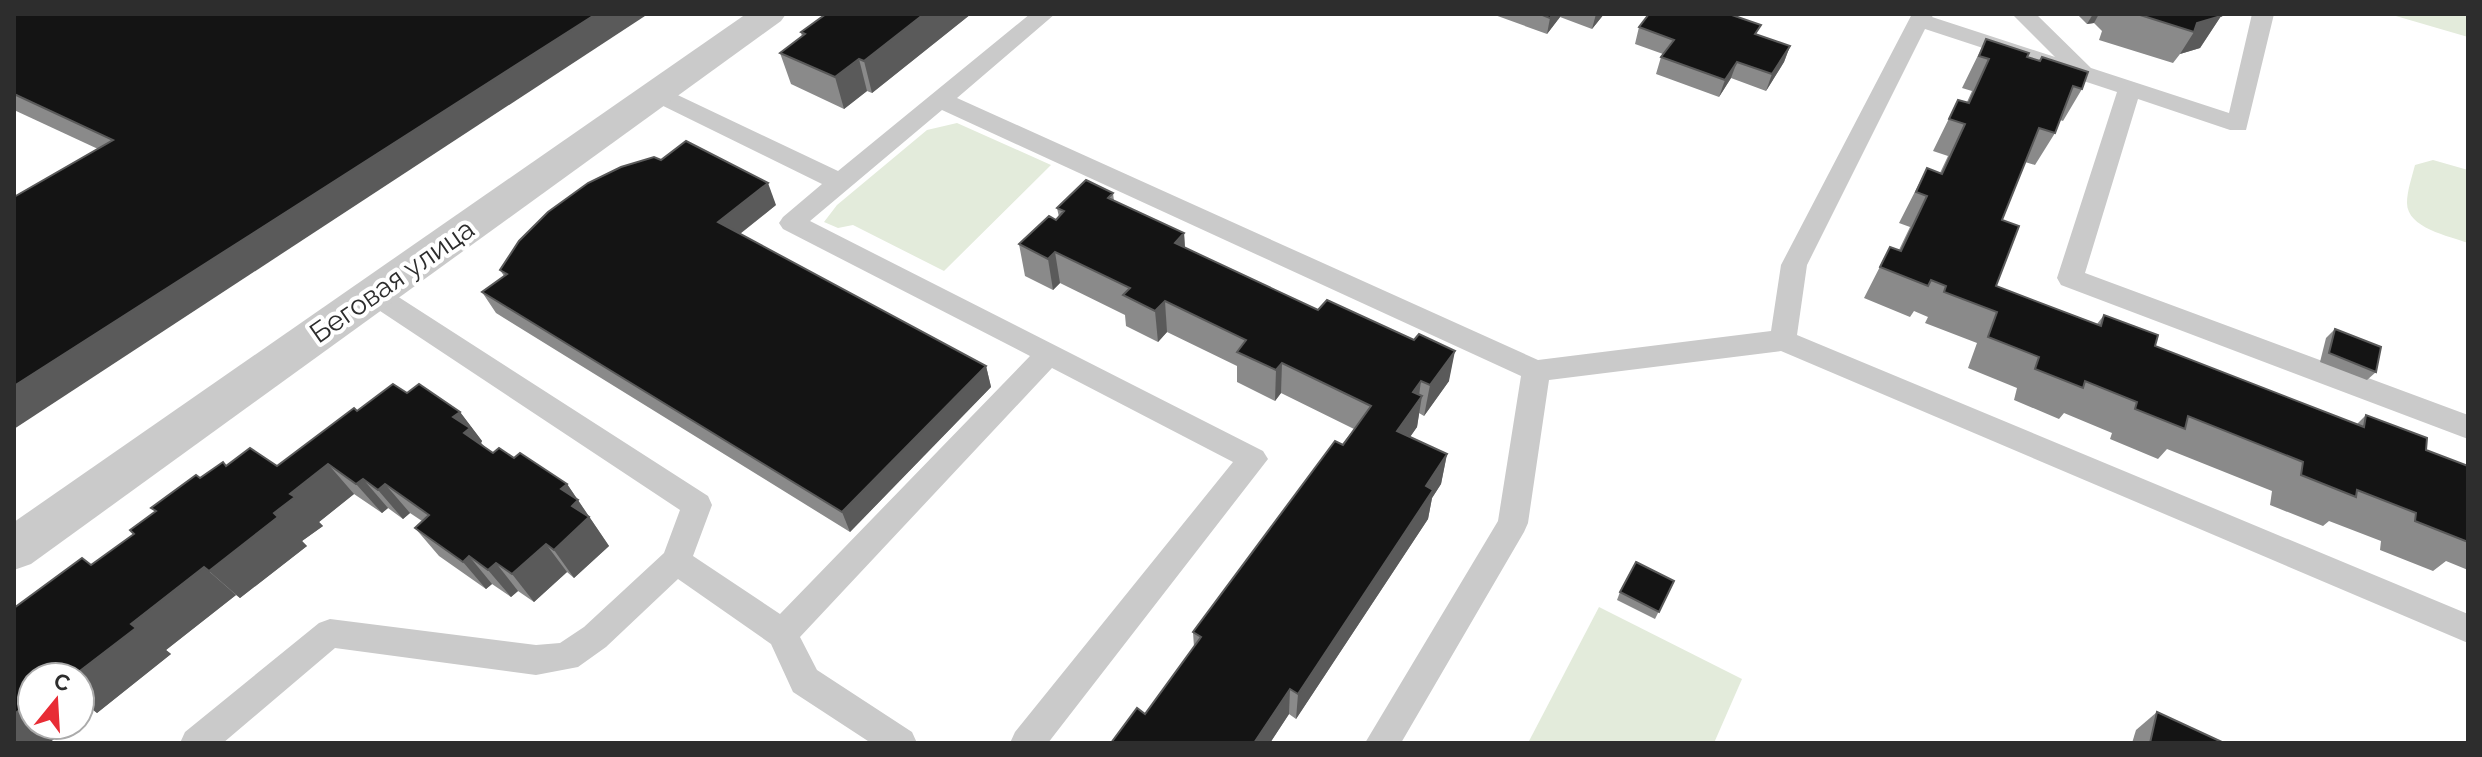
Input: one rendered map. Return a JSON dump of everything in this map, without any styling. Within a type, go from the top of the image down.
[{"type":"street","name":"Беговая улица","points":[[14,549],[769,14]]},
{"type":"lane","points":[[1027,743],[1253,459],[792,223],[1044,14]]},
{"type":"lane","points":[[2023,14],[2086,74]]},
{"type":"lane","points":[[1783,340],[1794,265],[1921,17],[2238,124],[2263,14]]},
{"type":"lane","points":[[2130,88],[2070,278],[2468,427]]},
{"type":"lane","points":[[657,94],[840,182]]},
{"type":"lane","points":[[941,100],[1536,371],[1783,340],[2468,629]]},
{"type":"lane","points":[[197,743],[330,633],[536,660],[566,657],[595,637],[676,561],[697,505],[374,294]]},
{"type":"lane","points":[[782,634],[1049,354]]},
{"type":"lane","points":[[1382,743],[1513,523],[1536,371]]},
{"type":"lane","points":[[676,561],[782,634],[805,681],[900,743]]},
{"type":"green space","points":[[2389,14],[2468,14],[2468,37]]},
{"type":"green space","points":[[957,123],[1051,165],[944,271],[853,225],[838,228],[824,222],[837,205],[927,130]]},
{"type":"green space","points":[[2433,160],[2468,170],[2468,243],[2430,230],[2409,212],[2408,194],[2415,165]]},
{"type":"green space","points":[[1599,607],[1742,679],[1714,743],[1528,743]]},
{"type":"building","points":[[14,14],[596,14],[14,386],[14,197],[113,140],[14,94]]},
{"type":"building","points":[[826,14],[924,14],[864,61],[859,59],[835,77],[780,53],[805,34],[801,32]]},
{"type":"building","points":[[1649,14],[1729,14],[1761,25],[1755,34],[1790,46],[1772,74],[1737,62],[1725,80],[1661,57],[1674,40],[1639,27]]},
{"type":"building","points":[[2137,14],[2221,16],[2197,23],[2194,32]]},
{"type":"building","points":[[1986,39],[2029,53],[2027,57],[2040,61],[2042,57],[2088,72],[2082,89],[2073,86],[2055,133],[2039,128],[2002,220],[2019,226],[1996,286],[2101,326],[2104,315],[2158,335],[2155,346],[2364,427],[2366,415],[2427,438],[2426,450],[2468,466],[2468,542],[2415,521],[2416,513],[2357,490],[2356,497],[2301,475],[2303,462],[2188,416],[2185,429],[2135,409],[2137,402],[2085,381],[2083,388],[2035,369],[2039,357],[1988,337],[1997,312],[1944,292],[1946,286],[1931,280],[1928,286],[1880,267],[1890,247],[1901,251],[1927,196],[1916,192],[1927,168],[1942,174],[1965,124],[1949,119],[1958,100],[1969,103],[1989,59],[1979,56]]},
{"type":"building","points":[[686,141],[768,183],[718,222],[986,366],[842,512],[482,292],[507,274],[500,270],[519,241],[548,212],[588,183],[621,167],[654,157],[661,160]]},
{"type":"building","points":[[1086,180],[1113,193],[1108,198],[1184,233],[1175,243],[1318,310],[1327,300],[1414,340],[1419,334],[1455,351],[1430,385],[1421,381],[1413,392],[1422,396],[1397,431],[1447,454],[1426,486],[1433,490],[1298,694],[1290,689],[1254,743],[1111,743],[1137,708],[1145,714],[1201,637],[1193,632],[1335,441],[1343,445],[1371,406],[1282,363],[1276,370],[1237,352],[1246,340],[1165,301],[1155,311],[1123,295],[1130,288],[1055,252],[1048,259],[1019,244],[1049,216],[1056,220],[1064,211],[1057,208]]},
{"type":"building","points":[[2335,329],[2381,347],[2376,372],[2329,353]]},
{"type":"building","points":[[393,384],[407,393],[419,384],[460,412],[453,417],[470,428],[464,433],[493,453],[499,448],[514,458],[520,453],[567,484],[561,489],[578,500],[572,506],[589,517],[554,550],[546,544],[512,574],[496,563],[488,570],[469,556],[463,562],[415,528],[429,515],[385,484],[378,490],[363,479],[356,484],[328,464],[290,494],[295,497],[274,513],[278,517],[209,571],[204,567],[131,624],[136,628],[93,661],[16,661],[14,714],[14,608],[82,558],[91,565],[134,534],[130,530],[156,511],[151,508],[196,475],[200,478],[223,462],[226,466],[250,448],[277,466],[354,408],[357,411]]},
{"type":"building","points":[[1636,562],[1674,581],[1659,612],[1620,592]]},
{"type":"building","points":[[2157,712],[2224,743],[2150,743]]}]
